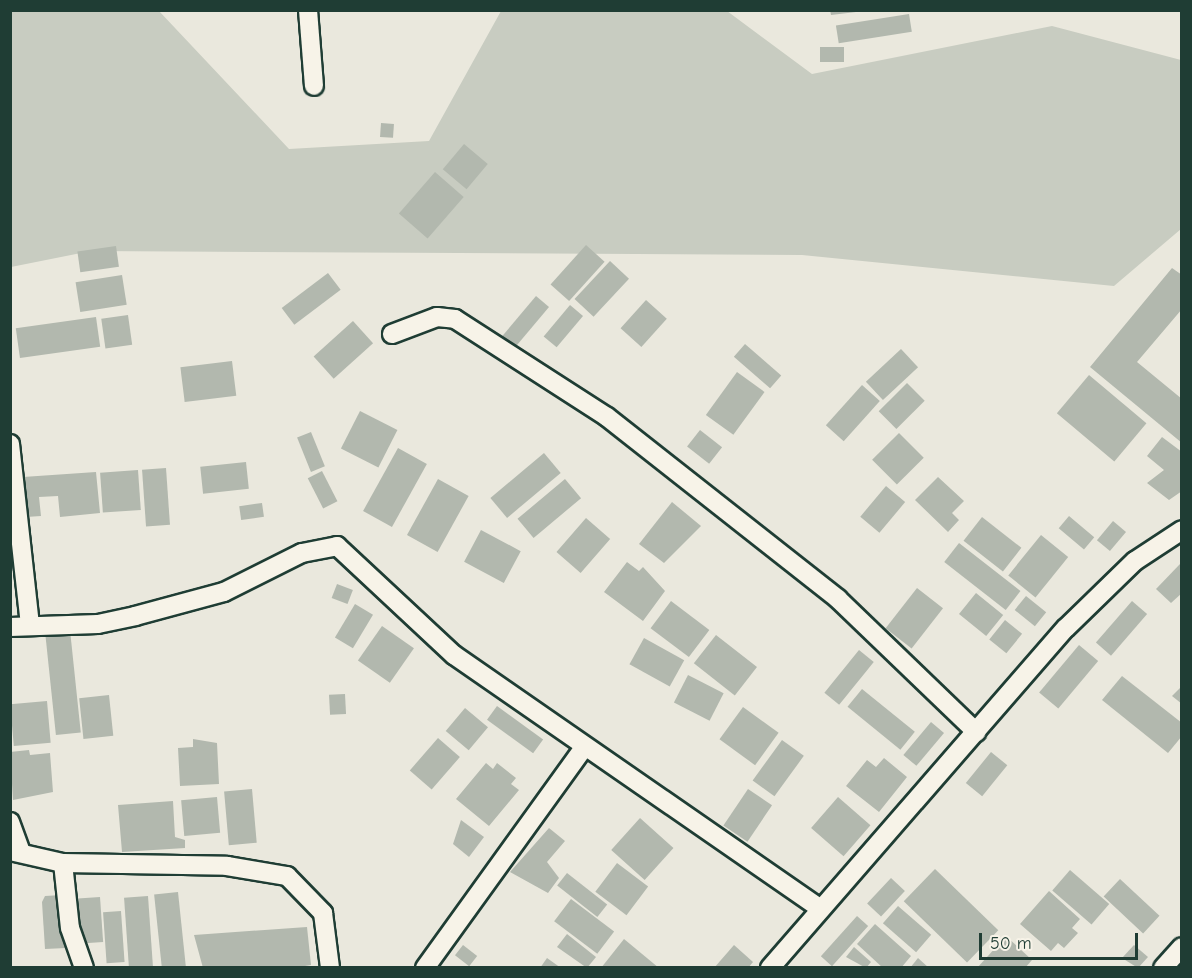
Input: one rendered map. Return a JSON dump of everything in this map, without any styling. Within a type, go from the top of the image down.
[{"type":"street","points":[[308,10],[315,86]]},
{"type":"street","points":[[392,334],[437,317],[455,319],[607,417],[838,599],[976,732]]},
{"type":"street","points":[[10,444],[30,626]]},
{"type":"street","points":[[775,965],[1066,628],[1135,561],[1182,530]]},
{"type":"street","points":[[10,627],[98,624],[135,616],[224,592],[302,553],[337,546],[454,655],[583,749],[821,909]]},
{"type":"street","points":[[425,968],[583,749]]},
{"type":"street","points":[[10,822],[16,851],[63,863],[227,866],[287,876],[323,913],[330,968]]},
{"type":"street","points":[[63,863],[70,928],[84,968]]},
{"type":"street","points":[[1162,968],[1182,946]]},
{"type":"shaded area","points":[[11,11],[159,11],[289,149],[429,141],[501,11],[727,11],[812,74],[1052,26],[1181,60],[1181,229],[1114,286],[802,255],[91,251],[11,267]]},
{"type":"building","points":[[830,10],[856,10],[856,12],[831,15]]},
{"type":"building","points":[[909,14],[912,32],[839,43],[836,26]]},
{"type":"building","points":[[820,47],[844,47],[844,62],[820,62]]},
{"type":"building","points":[[381,123],[394,124],[393,138],[380,137]]},
{"type":"building","points":[[464,144],[488,164],[467,189],[443,169]]},
{"type":"building","points":[[435,172],[464,197],[428,238],[399,214]]},
{"type":"building","points":[[586,245],[605,262],[569,301],[551,284]]},
{"type":"building","points":[[116,246],[119,267],[80,272],[77,251]]},
{"type":"building","points":[[610,261],[629,279],[594,317],[575,299]]},
{"type":"building","points":[[1172,268],[1182,275],[1182,309],[1137,362],[1182,399],[1182,443],[1090,367]]},
{"type":"building","points":[[328,273],[341,290],[294,325],[282,308]]},
{"type":"building","points":[[122,275],[127,305],[80,312],[76,282]]},
{"type":"building","points":[[536,296],[549,307],[514,348],[501,337]]},
{"type":"building","points":[[646,300],[667,319],[641,347],[621,328]]},
{"type":"building","points":[[570,305],[583,316],[557,347],[544,336]]},
{"type":"building","points":[[128,315],[132,345],[105,348],[101,319]]},
{"type":"building","points":[[96,317],[100,347],[20,358],[16,328]]},
{"type":"building","points":[[353,321],[373,343],[334,379],[314,356]]},
{"type":"building","points":[[745,344],[781,375],[770,388],[734,357]]},
{"type":"building","points":[[901,349],[918,367],[883,400],[866,382]]},
{"type":"building","points":[[232,361],[236,396],[185,402],[180,367]]},
{"type":"building","points":[[737,372],[765,392],[733,435],[706,415]]},
{"type":"building","points":[[1089,375],[1146,423],[1114,462],[1057,413]]},
{"type":"building","points":[[907,383],[925,401],[896,429],[879,411]]},
{"type":"building","points":[[862,385],[880,401],[844,441],[826,425]]},
{"type":"building","points":[[360,411],[397,430],[378,467],[341,448]]},
{"type":"building","points":[[700,430],[722,447],[709,464],[687,447]]},
{"type":"building","points":[[311,432],[325,466],[311,472],[297,438]]},
{"type":"building","points":[[899,433],[924,458],[897,485],[872,460]]},
{"type":"building","points":[[1162,437],[1182,452],[1182,491],[1169,500],[1147,483],[1164,470],[1147,456]]},
{"type":"building","points":[[398,448],[427,464],[392,527],[363,511]]},
{"type":"building","points":[[544,453],[561,473],[507,518],[490,498]]},
{"type":"building","points":[[246,462],[249,489],[203,494],[200,467]]},
{"type":"building","points":[[166,468],[170,525],[146,527],[142,470]]},
{"type":"building","points":[[138,470],[141,510],[103,513],[100,473]]},
{"type":"building","points":[[322,471],[337,501],[323,509],[308,478]]},
{"type":"building","points":[[96,472],[100,513],[60,517],[58,496],[39,497],[41,516],[26,517],[23,477]]},
{"type":"building","points":[[938,477],[964,501],[952,513],[959,520],[948,532],[915,500]]},
{"type":"building","points":[[438,479],[469,496],[438,552],[407,535]]},
{"type":"building","points":[[565,479],[581,498],[534,538],[518,519]]},
{"type":"building","points":[[886,486],[905,502],[879,533],[860,517]]},
{"type":"building","points":[[672,502],[701,526],[664,563],[639,544]]},
{"type":"building","points":[[262,503],[264,517],[241,520],[239,506]]},
{"type":"building","points":[[1069,516],[1094,537],[1084,549],[1059,528]]},
{"type":"building","points":[[982,517],[1021,548],[1003,571],[964,541]]},
{"type":"building","points":[[586,518],[610,539],[581,573],[556,552]]},
{"type":"building","points":[[1113,521],[1126,532],[1110,551],[1097,540]]},
{"type":"building","points":[[481,530],[521,551],[504,583],[464,562]]},
{"type":"building","points":[[1041,535],[1068,557],[1035,597],[1008,575]]},
{"type":"building","points":[[959,543],[1020,591],[1006,610],[944,562]]},
{"type":"building","points":[[627,562],[639,571],[643,567],[665,591],[643,621],[604,592]]},
{"type":"building","points":[[1180,564],[1182,593],[1171,603],[1156,589]]},
{"type":"building","points":[[337,584],[353,590],[347,604],[332,598]]},
{"type":"building","points":[[917,588],[943,608],[912,649],[886,628]]},
{"type":"building","points":[[976,593],[1003,615],[986,636],[959,614]]},
{"type":"building","points":[[1026,596],[1046,612],[1035,626],[1015,610]]},
{"type":"building","points":[[671,601],[709,630],[689,657],[651,628]]},
{"type":"building","points":[[1132,601],[1147,614],[1111,656],[1096,643]]},
{"type":"building","points":[[355,604],[373,615],[353,648],[335,637]]},
{"type":"building","points":[[1005,620],[1022,634],[1006,653],[989,639]]},
{"type":"building","points":[[382,626],[414,648],[390,683],[358,660]]},
{"type":"building","points":[[70,630],[81,732],[56,735],[45,633]]},
{"type":"building","points":[[716,635],[757,667],[735,695],[694,663]]},
{"type":"building","points":[[644,638],[684,660],[670,687],[629,664]]},
{"type":"building","points":[[1079,645],[1098,661],[1058,709],[1039,692]]},
{"type":"building","points":[[859,650],[874,662],[839,705],[824,693]]},
{"type":"building","points":[[688,675],[724,693],[710,721],[674,703]]},
{"type":"building","points":[[1122,676],[1182,723],[1182,736],[1168,753],[1102,700]]},
{"type":"building","points":[[1182,686],[1182,704],[1172,696]]},
{"type":"building","points":[[862,689],[915,732],[900,750],[848,707]]},
{"type":"building","points":[[345,694],[346,714],[330,715],[329,695]]},
{"type":"building","points":[[109,695],[113,736],[83,739],[79,698]]},
{"type":"building","points":[[47,701],[51,743],[14,746],[10,704]]},
{"type":"building","points":[[497,706],[543,740],[533,753],[487,720]]},
{"type":"building","points":[[743,707],[779,733],[755,765],[719,739]]},
{"type":"building","points":[[465,708],[488,727],[469,750],[446,731]]},
{"type":"building","points":[[931,722],[944,733],[916,766],[903,755]]},
{"type":"building","points":[[438,738],[460,757],[432,789],[410,770]]},
{"type":"building","points":[[193,739],[217,743],[219,784],[180,786],[178,748],[193,747]]},
{"type":"building","points":[[782,740],[804,756],[774,796],[753,780]]},
{"type":"building","points":[[29,750],[30,755],[50,753],[53,792],[13,800],[10,752]]},
{"type":"building","points":[[991,752],[1007,765],[982,796],[966,783]]},
{"type":"building","points":[[884,758],[907,777],[879,812],[846,786],[867,760],[876,767]]},
{"type":"building","points":[[486,763],[493,769],[497,763],[516,778],[511,784],[519,790],[489,826],[456,799]]},
{"type":"building","points":[[252,789],[257,843],[229,845],[224,791]]},
{"type":"building","points":[[748,789],[772,805],[747,842],[723,825]]},
{"type":"building","points":[[217,797],[220,833],[184,836],[181,800]]},
{"type":"building","points":[[838,797],[870,825],[844,856],[811,828]]},
{"type":"building","points":[[173,801],[175,837],[185,840],[185,848],[122,852],[118,805]]},
{"type":"building","points":[[640,818],[673,848],[645,880],[611,850]]},
{"type":"building","points":[[461,820],[484,837],[469,857],[453,844]]},
{"type":"building","points":[[549,828],[565,841],[547,862],[559,878],[548,893],[510,872]]},
{"type":"building","points":[[617,863],[648,886],[626,915],[595,892]]},
{"type":"building","points":[[935,869],[998,930],[967,963],[904,901]]},
{"type":"building","points":[[1070,870],[1109,904],[1092,924],[1052,890]]},
{"type":"building","points":[[567,873],[607,904],[597,917],[557,886]]},
{"type":"building","points":[[891,878],[905,891],[881,917],[867,904]]},
{"type":"building","points":[[1120,879],[1159,916],[1143,933],[1104,897]]},
{"type":"building","points":[[1049,891],[1080,919],[1072,928],[1078,933],[1064,948],[1058,943],[1051,951],[1020,924]]},
{"type":"building","points":[[178,892],[186,968],[162,968],[154,895]]},
{"type":"building","points":[[62,895],[66,948],[45,949],[42,902],[45,896]]},
{"type":"building","points":[[148,896],[153,968],[129,968],[124,898]]},
{"type":"building","points":[[100,897],[103,942],[77,944],[74,899]]},
{"type":"building","points":[[571,899],[614,931],[597,954],[554,921]]},
{"type":"building","points":[[898,906],[931,935],[916,952],[883,923]]},
{"type":"building","points":[[121,911],[125,962],[107,963],[103,912]]},
{"type":"building","points":[[857,916],[868,926],[832,966],[821,956]]},
{"type":"building","points":[[875,924],[911,956],[901,968],[883,968],[857,944]]},
{"type":"building","points":[[307,927],[311,965],[293,968],[203,968],[194,935]]},
{"type":"building","points":[[567,934],[596,957],[587,968],[557,947]]},
{"type":"building","points":[[1006,936],[1032,960],[1025,968],[977,968]]},
{"type":"building","points":[[624,939],[659,968],[601,968]]},
{"type":"building","points":[[463,945],[477,956],[469,966],[455,955]]},
{"type":"building","points":[[734,945],[753,962],[748,968],[714,968]]},
{"type":"building","points":[[1134,945],[1148,957],[1138,968],[1122,958]]},
{"type":"building","points":[[854,947],[871,962],[866,968],[846,957]]},
{"type":"building","points":[[547,958],[561,968],[540,968]]},
{"type":"building","points":[[918,958],[929,968],[910,968]]}]
